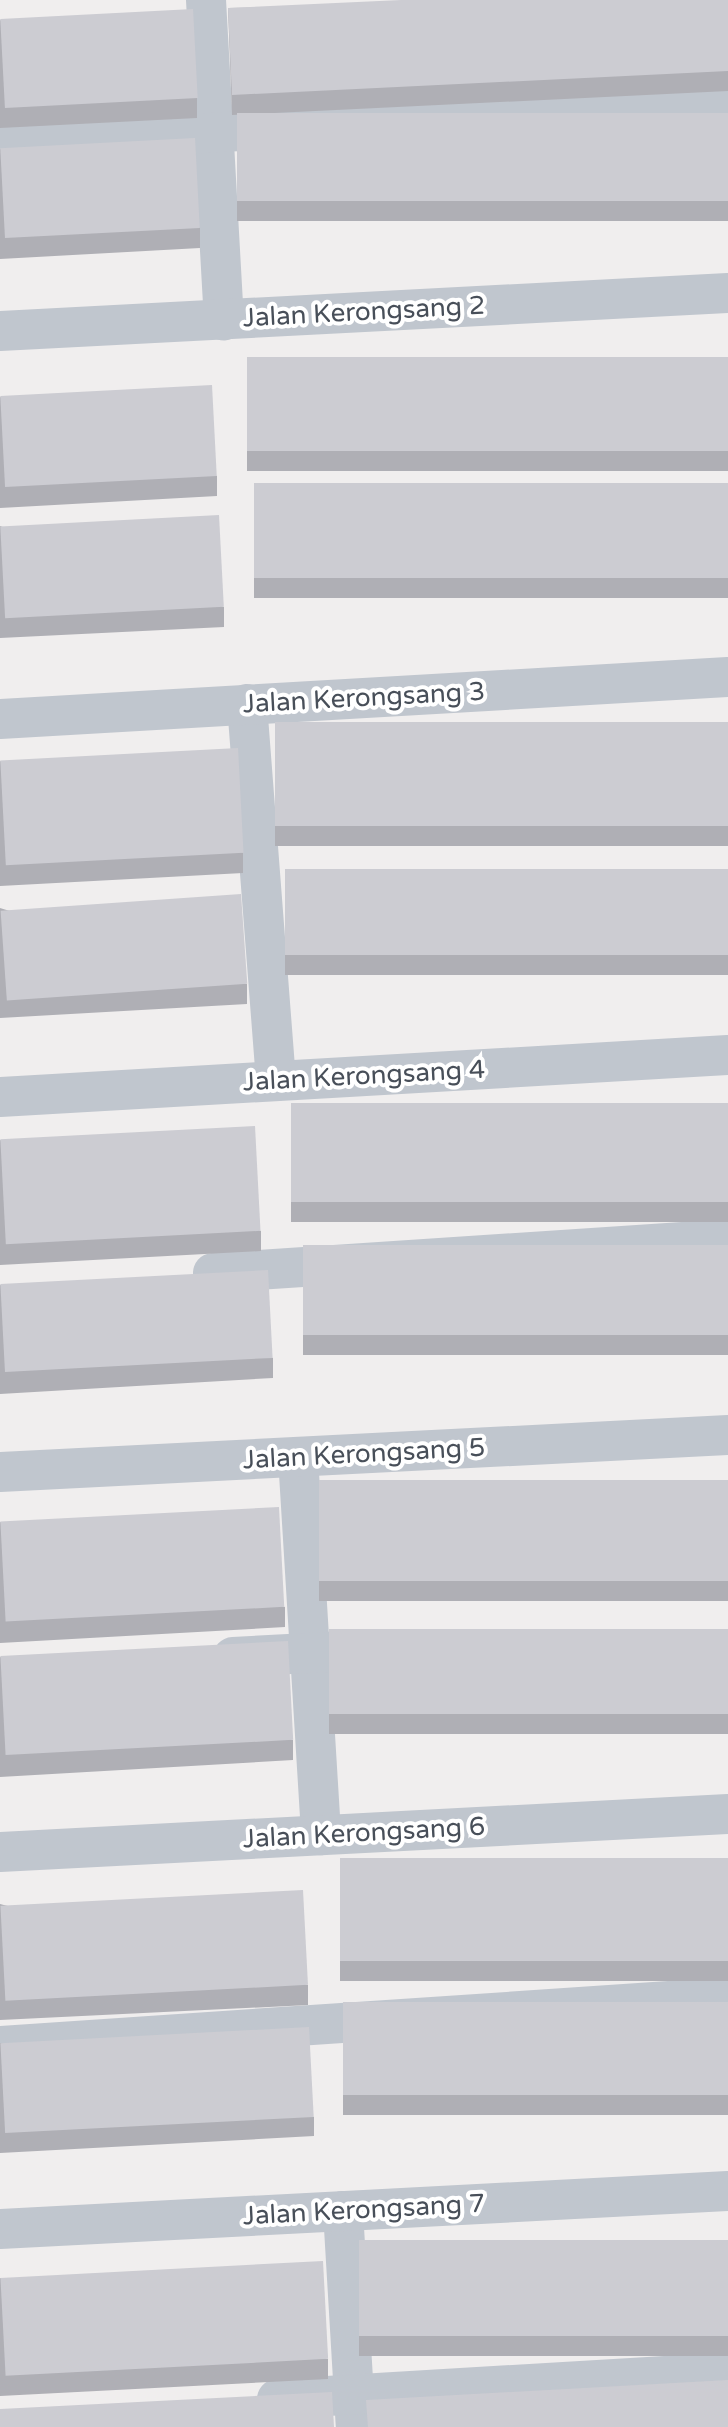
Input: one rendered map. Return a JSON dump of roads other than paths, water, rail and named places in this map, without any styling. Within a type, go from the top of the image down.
[{"type":"street","points":[[206,0],[224,320]]},
{"type":"street","points":[[0,144],[728,105]]},
{"type":"street","name":"Jalan Kerongsang 2","points":[[0,331],[728,293]]},
{"type":"street","name":"Jalan Kerongsang 3","points":[[0,719],[728,677]]},
{"type":"street","points":[[247,704],[276,1081]]},
{"type":"street","name":"Jalan Kerongsang 4","points":[[0,1097],[728,1055]]},
{"type":"street","points":[[176,1276],[728,1239]]},
{"type":"street","name":"Jalan Kerongsang 5","points":[[0,1472],[728,1435]]},
{"type":"street","points":[[298,1457],[321,1835]]},
{"type":"street","points":[[202,1659],[418,1647]]},
{"type":"street","name":"Jalan Kerongsang 6","points":[[0,1852],[728,1814]]},
{"type":"street","points":[[0,2046],[728,1997]]},
{"type":"street","name":"Jalan Kerongsang 7","points":[[0,2229],[728,2191]]},
{"type":"street","points":[[343,2211],[355,2410]]},
{"type":"street","points":[[247,2401],[355,2410],[728,2372]]}]
